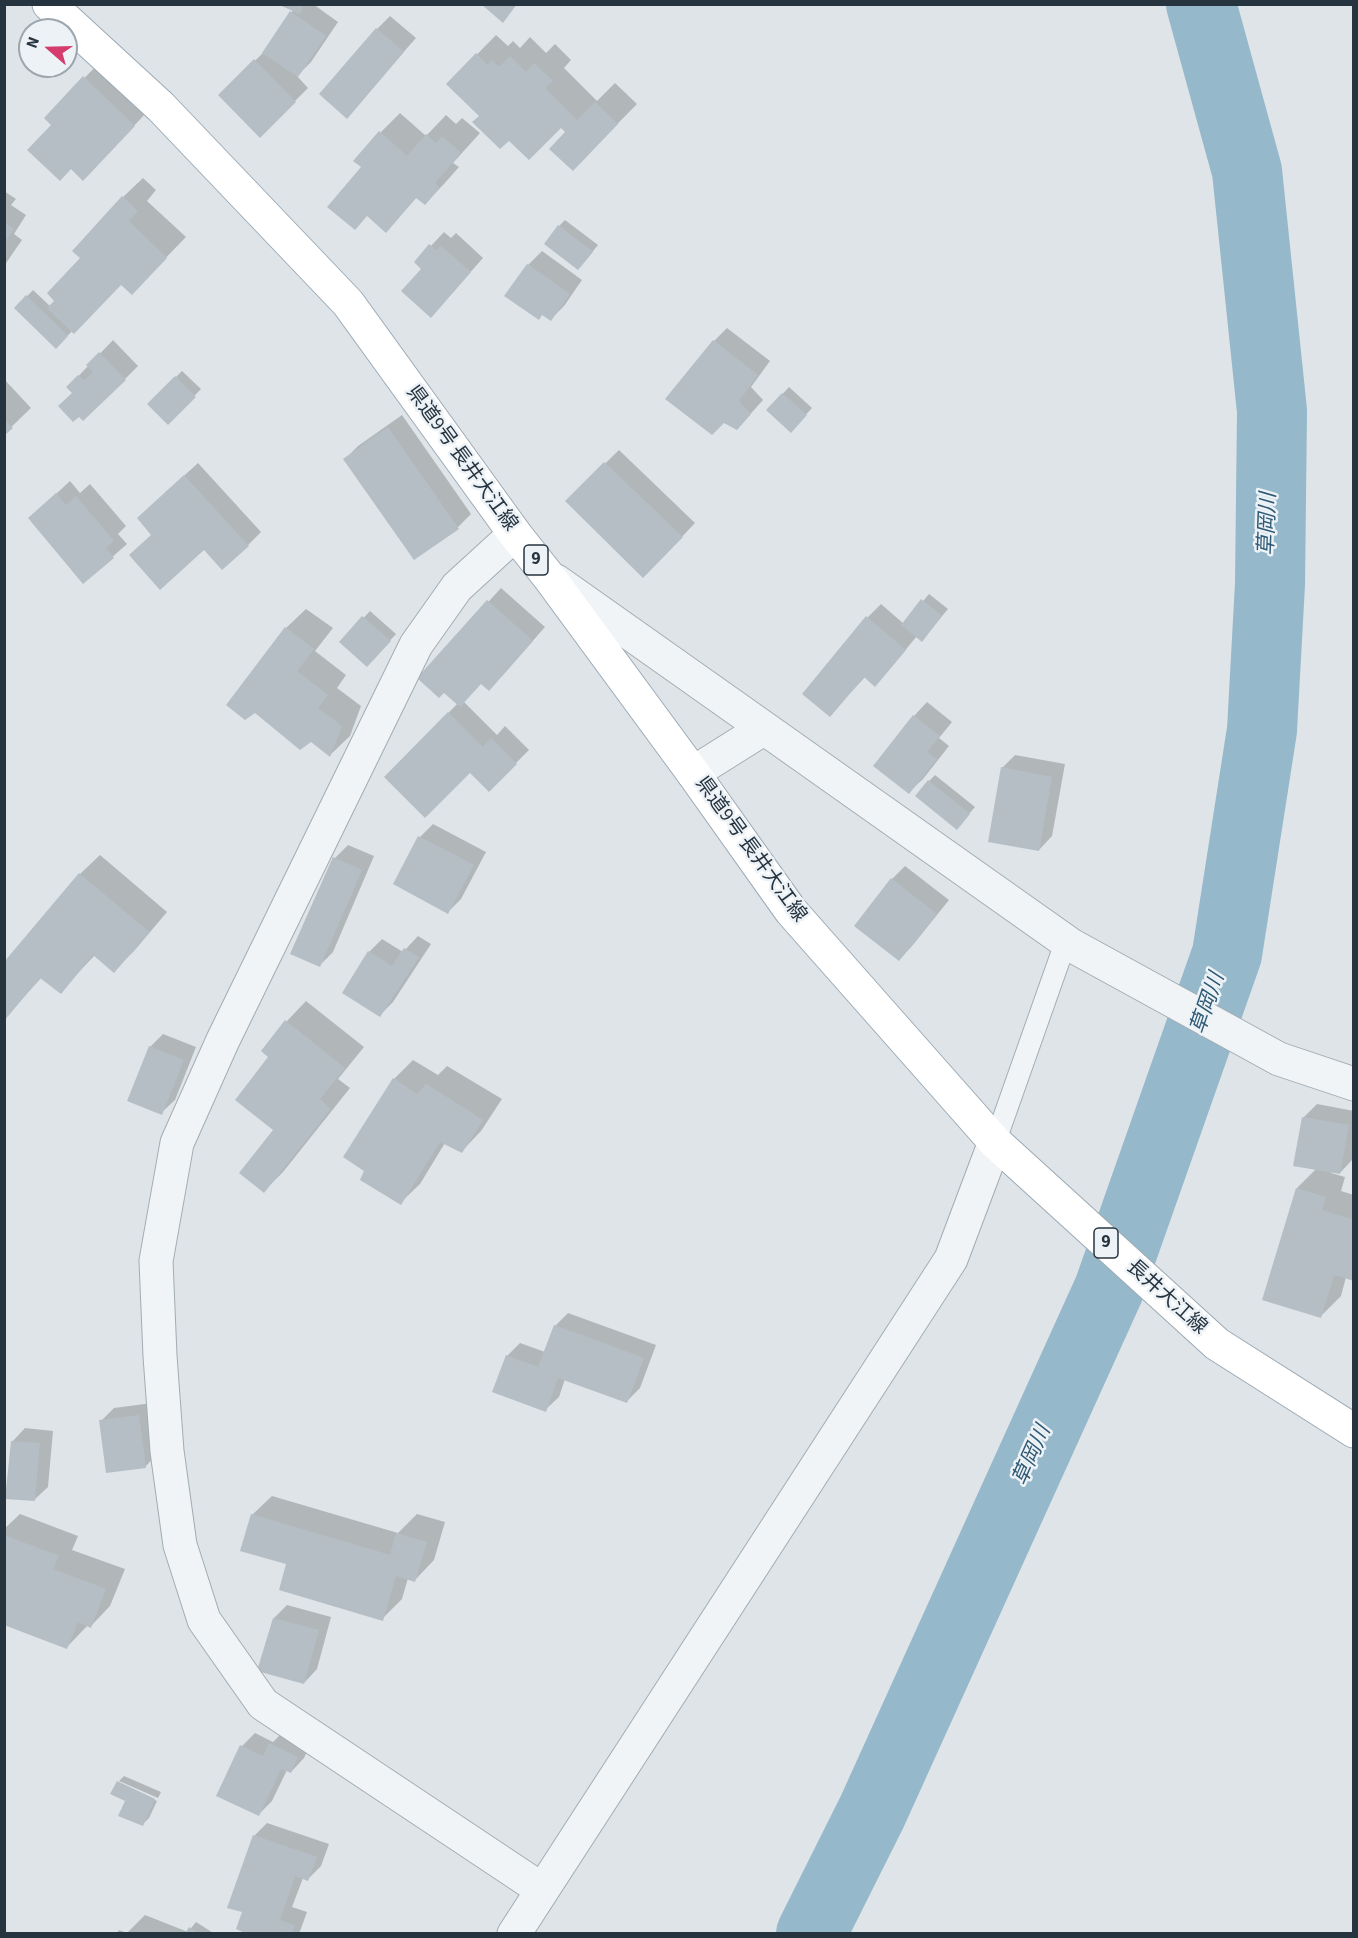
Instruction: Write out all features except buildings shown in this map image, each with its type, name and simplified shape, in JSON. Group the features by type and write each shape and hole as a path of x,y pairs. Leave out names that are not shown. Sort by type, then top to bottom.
{"main road":[{"name":"県道9号 長井大江線","path":"49,4 161,107 348,303 515,534 693,773 791,911 996,1142"},
{"name":"長井大江線","path":"996,1142 1217,1344 1353,1431"}],"street":[{"path":"515,534 457,586 416,645 223,1040 177,1143 156,1261 167,1450 180,1545 204,1620 263,1704 542,1889"},
{"path":"549,577 1068,943 1279,1059 1353,1084"},
{"path":"693,773 764,729"},
{"path":"514,1934 951,1258 996,1142"}],"lane":[{"path":"996,1142 1068,943"}],"waterway":[{"name":"草岡川","path":"811,1934 872,1812 1109,1289 1227,954 1262,730 1270,584 1272,411 1247,171 1201,4"}]}
